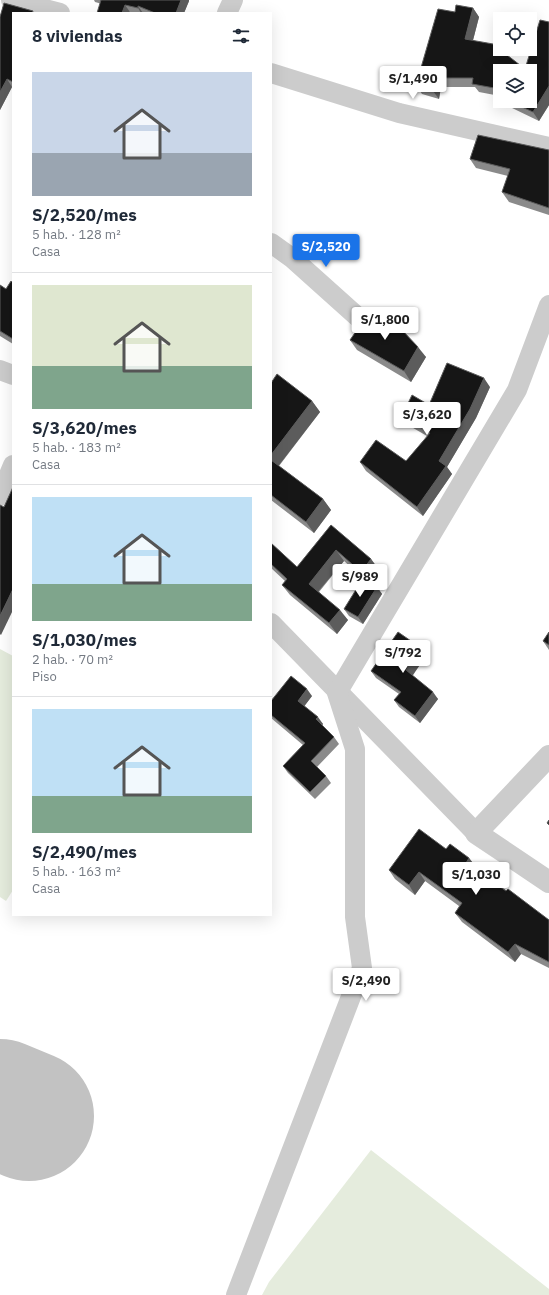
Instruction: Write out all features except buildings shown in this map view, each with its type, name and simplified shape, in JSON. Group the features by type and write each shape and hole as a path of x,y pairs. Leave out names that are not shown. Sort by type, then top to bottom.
{"street":[{"path":"11,0 56,12"},
{"path":"228,12 234,0"},
{"path":"272,73 399,113 549,147"},
{"path":"272,244 292,258 360,319"},
{"path":"236,1295 362,968 355,917 354,748 337,692 518,390 549,305"},
{"path":"0,370 12,375"},
{"path":"0,496 12,467"},
{"path":"272,624 476,833 549,882"},
{"path":"476,833 549,756"}],"green space":[{"path":"0,649 12,655 12,892 6,901 0,897"},
{"path":"371,1150 549,1289 549,1295 262,1295 269,1282"}],"runway":[{"path":"0,1104 29,1116"}]}
